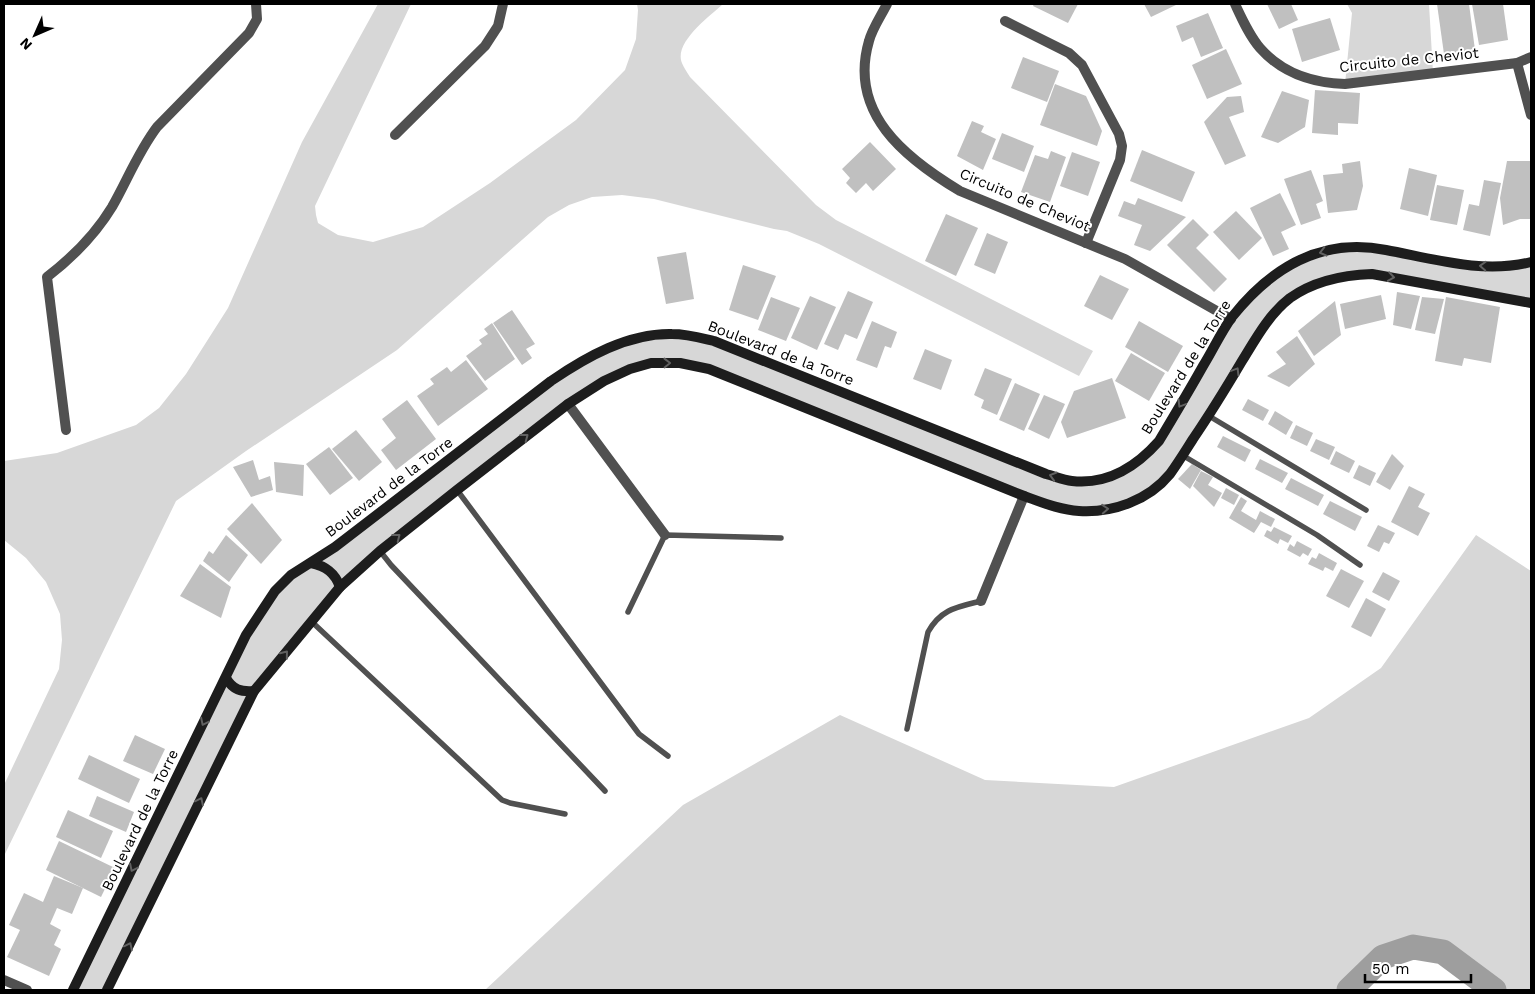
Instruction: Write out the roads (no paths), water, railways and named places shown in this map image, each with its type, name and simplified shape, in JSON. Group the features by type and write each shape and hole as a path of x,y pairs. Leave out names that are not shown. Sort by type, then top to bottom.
{"street":[{"path":"66,430 47,277 69,260 99,226 115,201 143,145 156,127 249,33 257,19 256,4"},
{"path":"395,135 485,46 498,26 503,4"},
{"name":"Circuito de Cheviot","path":"887,4 869,40 864,73 868,100 882,127 896,143 935,176 960,191 1140,266 1231,319"},
{"name":"Circuito de Cheviot","path":"1235,4 1247,29 1261,49 1278,63 1300,76 1323,83 1345,84 1517,63 1531,57"},
{"path":"1005,21 1070,52 1082,65 1119,134 1122,146 1120,160 1086,243"},
{"path":"1517,63 1531,115"},
{"name":"Boulevard de la Torre","path":"73,990 246,635 275,591 291,575 335,547 551,381 576,364 622,343 650,336 672,334 714,341 1046,474 1071,481 1097,481 1118,474 1144,457 1159,441 1231,319 1252,294 1273,275 1297,260 1320,252 1347,247 1377,248 1479,266 1500,267 1531,262"},
{"path":"107,990 254,691 340,587 380,550 568,404 604,381 630,369 651,363 680,363 708,368 1054,507 1078,511 1117,508 1138,499 1156,487 1169,475 1209,416 1253,342 1269,320 1289,299 1309,287 1352,275 1372,274 1531,303"},
{"path":"568,404 665,535"},
{"path":"981,601 1024,496"},
{"path":"311,563 321,565 329,570 337,578 340,587"},
{"path":"226,678 230,685 242,692 254,691"},
{"path":"4,980 27,990"}],"lane":[{"path":"1209,416 1366,510"},
{"path":"1182,455 1317,535 1360,565"},
{"path":"457,490 639,734 668,756"},
{"path":"628,612 665,535 781,538"},
{"path":"380,550 391,565 605,792"},
{"path":"907,729 928,632 942,613 981,601"},
{"path":"312,622 502,800 565,814"}],"waterway":[{"path":"1349,990 1383,957 1413,947 1443,952 1494,990"}]}
